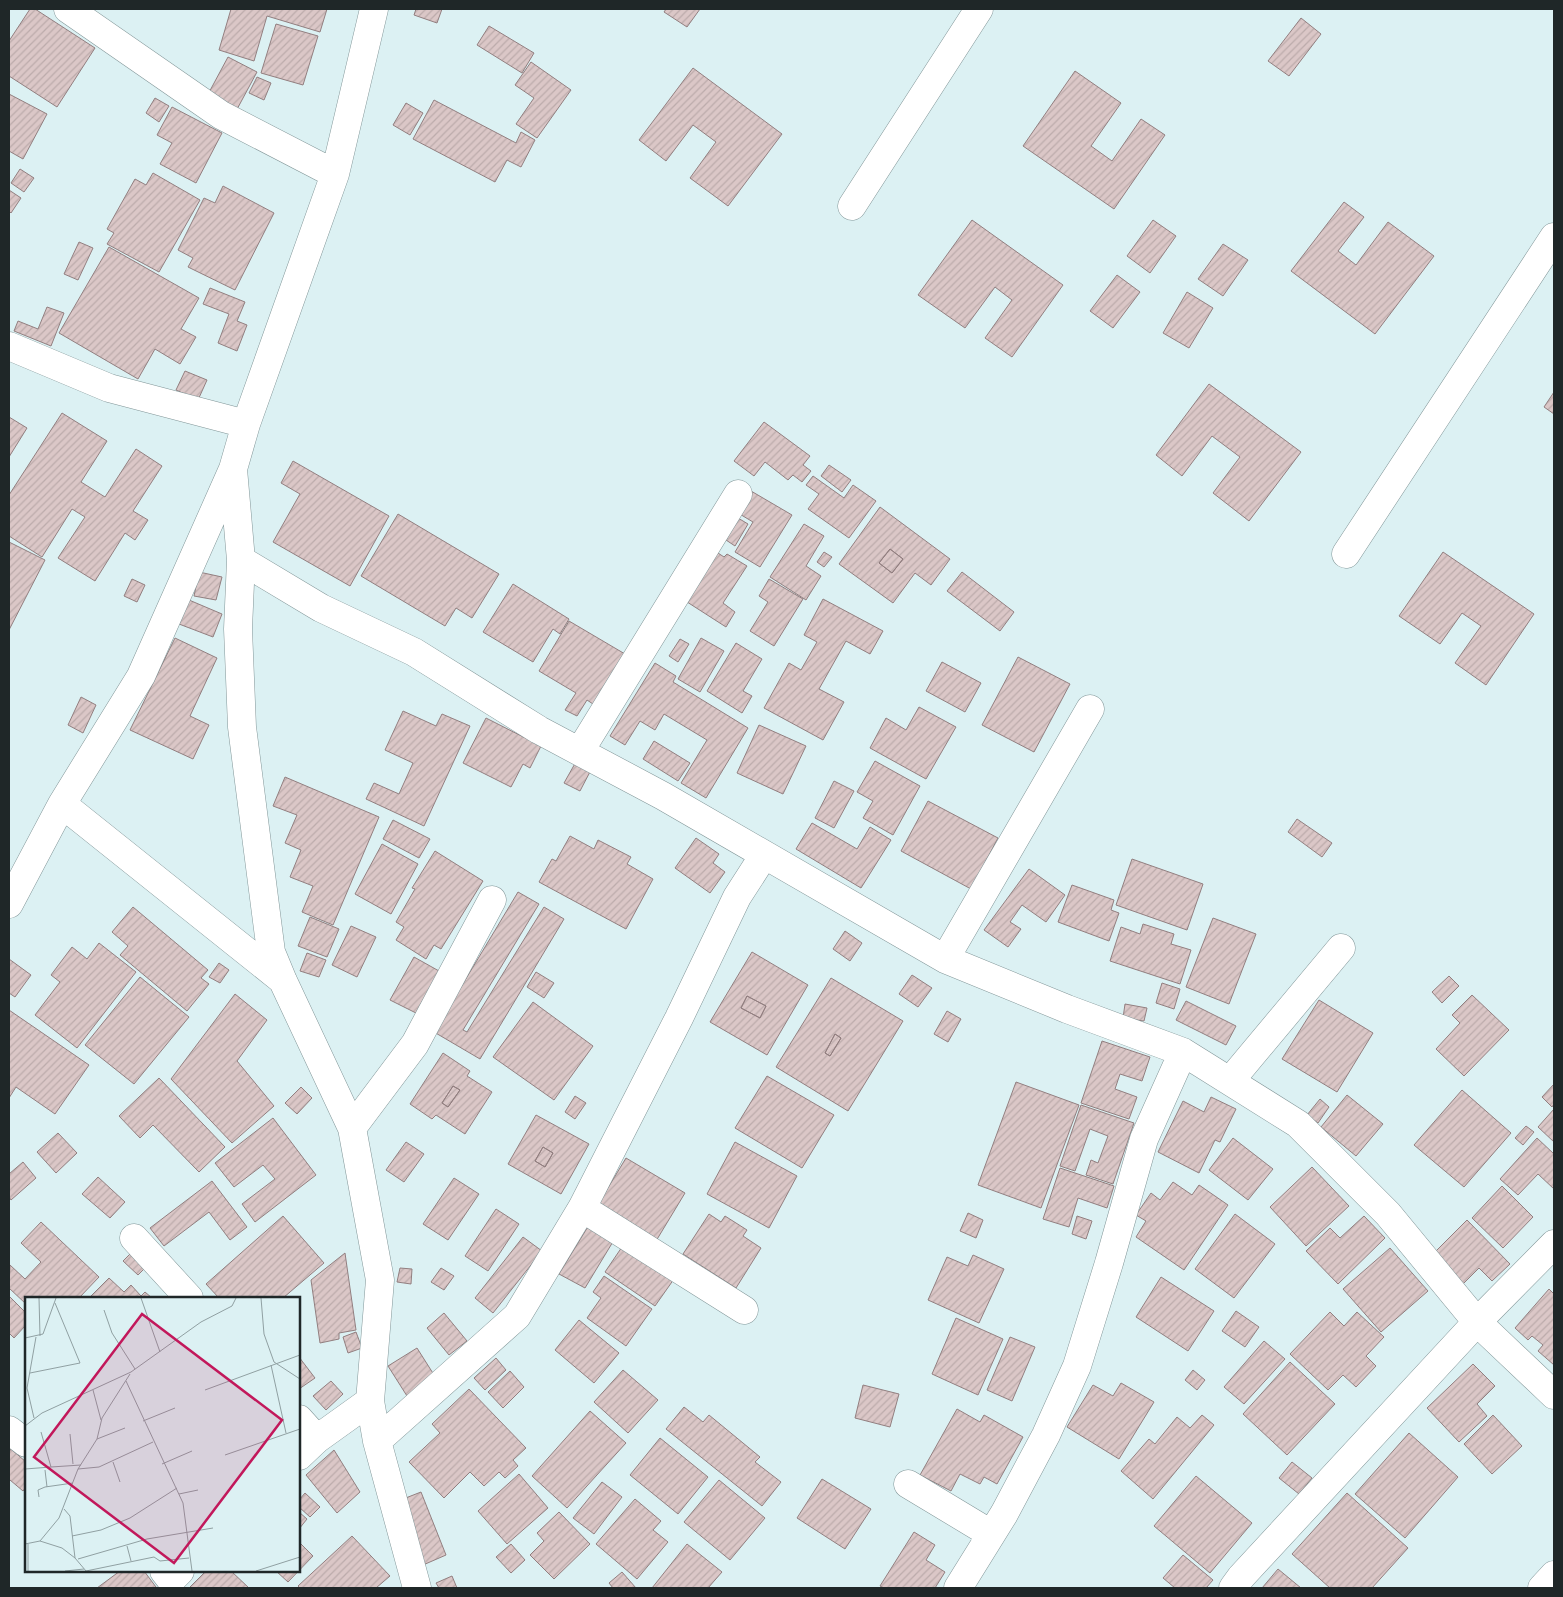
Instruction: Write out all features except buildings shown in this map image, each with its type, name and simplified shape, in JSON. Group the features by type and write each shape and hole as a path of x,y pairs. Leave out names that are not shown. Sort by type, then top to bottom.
{"street":[{"path":"68,9 221,115 335,174"},
{"path":"9,904 62,804 141,676 233,469 246,424 335,174 374,9"},
{"path":"852,206 979,9"},
{"path":"1346,554 1554,237"},
{"path":"9,346 109,388 246,424"},
{"path":"233,469 241,560 238,629 242,727 271,952 352,1128 380,1280 370,1401 408,1583"},
{"path":"580,751 738,494"},
{"path":"241,560 321,608 414,652 539,730 663,796 945,959 1066,1009 1183,1052 1298,1124 1388,1214 1477,1322 1554,1395"},
{"path":"945,959 1090,708"},
{"path":"62,804 283,981"},
{"path":"377,1441 517,1316 582,1208 679,1018 737,897 764,855"},
{"path":"352,1128 415,1044 492,900"},
{"path":"1230,1081 1341,948"},
{"path":"958,1588 991,1534 1046,1434 1077,1366 1144,1139 1183,1052"},
{"path":"582,1208 744,1310"},
{"path":"134,1238 188,1297"},
{"path":"1233,1588 1241,1577 1477,1322 1554,1244"},
{"path":"300,1422 308,1447 370,1401"},
{"path":"9,1430 25,1442"},
{"path":"908,1484 991,1534"},
{"path":"1542,1588 1554,1575"}]}
